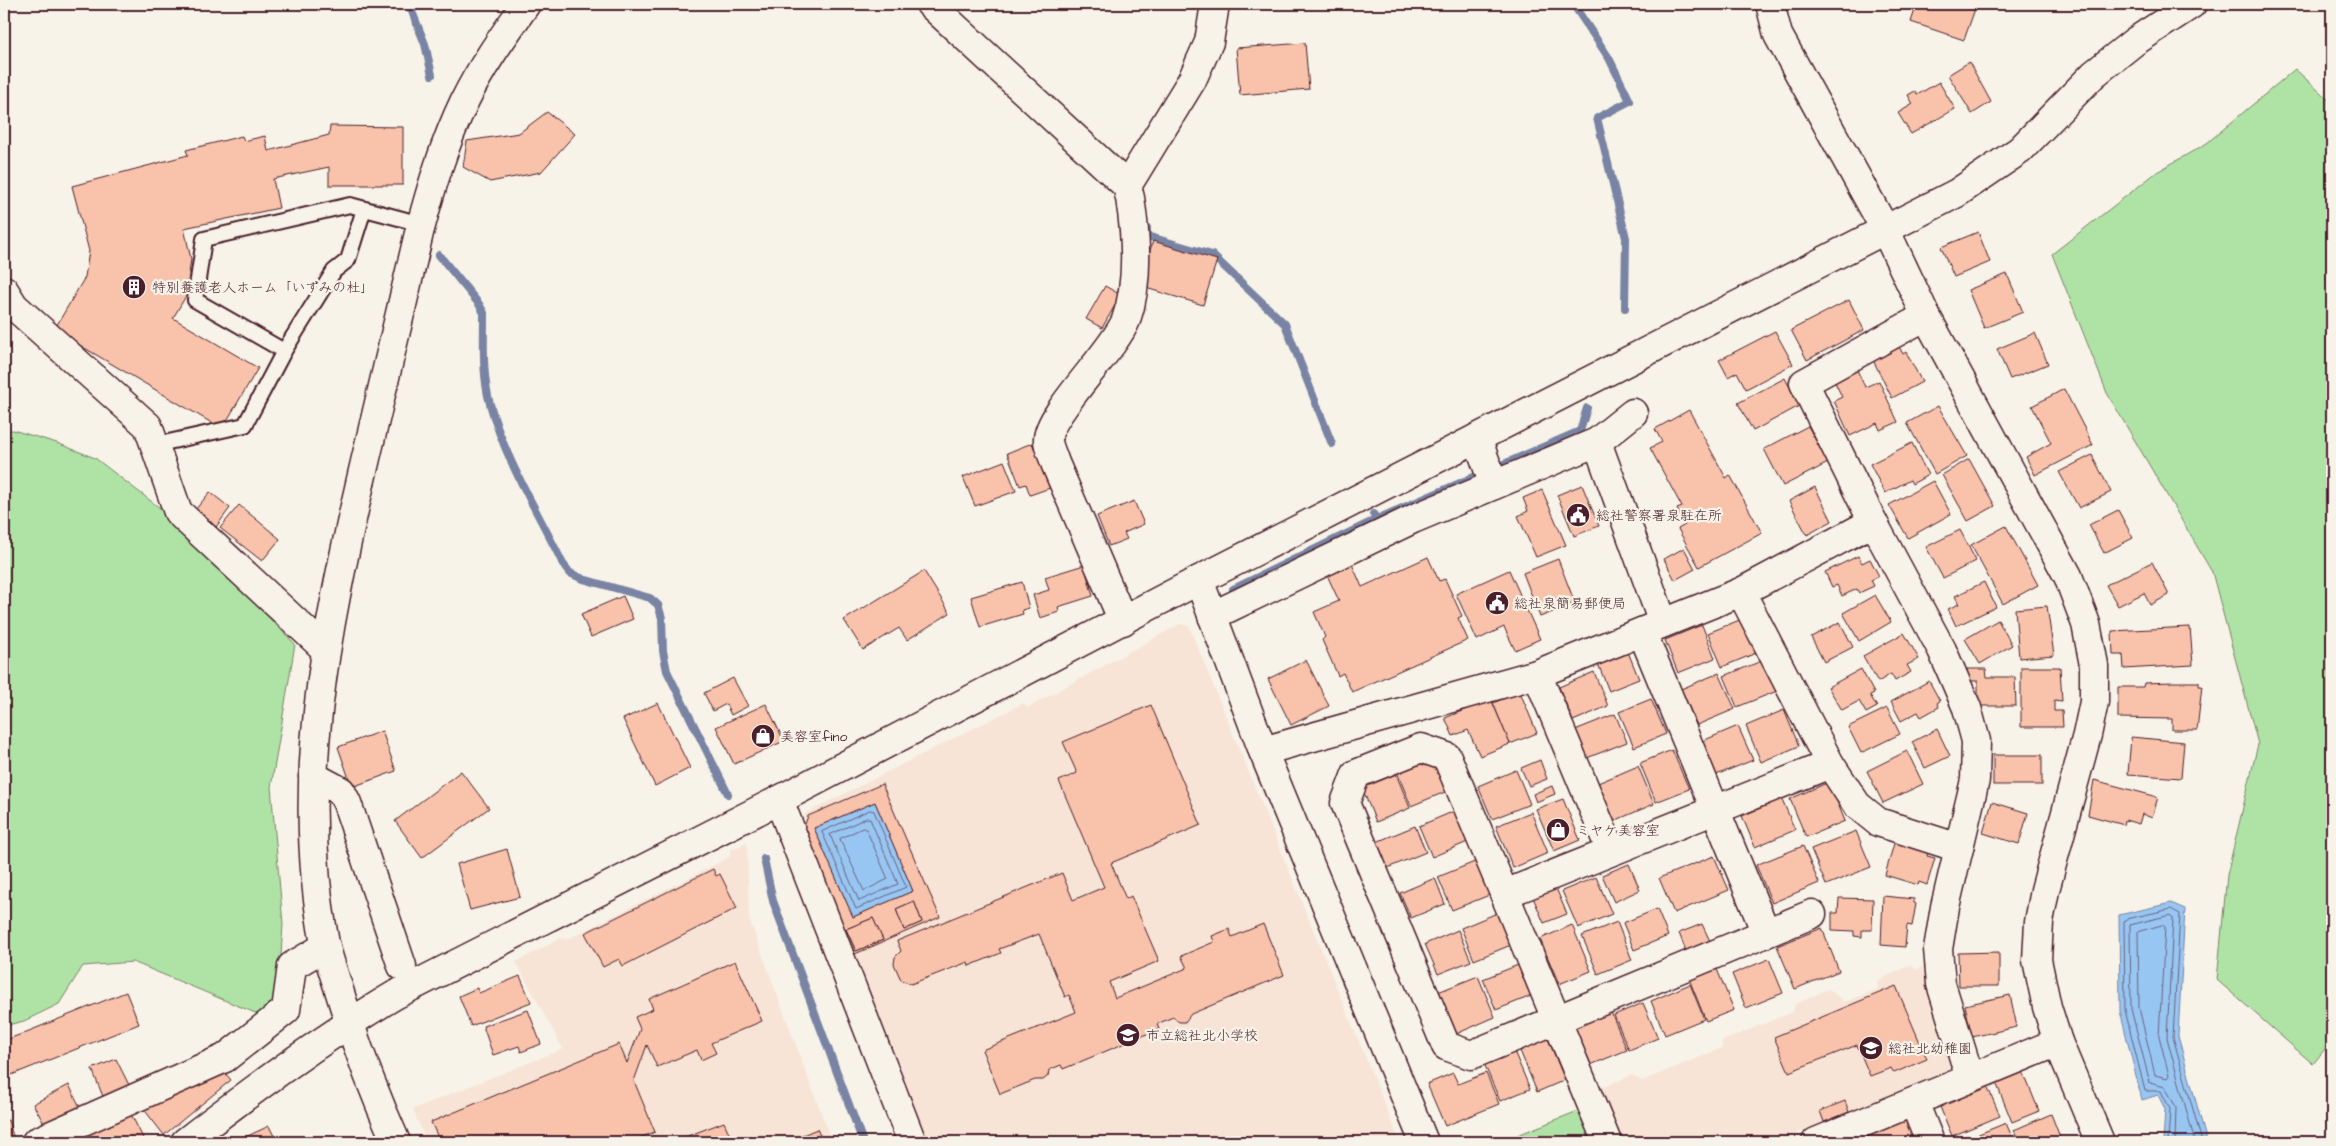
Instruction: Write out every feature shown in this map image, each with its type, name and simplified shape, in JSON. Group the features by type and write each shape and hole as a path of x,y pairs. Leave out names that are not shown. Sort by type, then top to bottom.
{"street":[{"path":"396,1142 367,1076 349,1022 326,946 315,880 312,834 313,776 324,649 341,566 422,224 448,140 465,101 500,40 526,4"},
{"path":"930,4 1127,186 1133,215 1133,271 1132,292 1126,320 1114,343 1062,409 1050,429 1048,441 1055,463 1123,621"},
{"path":"1127,186 1192,80 1209,42 1215,4"},
{"path":"1770,4 1778,34 1885,230 1926,316 2068,576 2086,624 2094,665 2094,702 2087,735 2056,847 2039,922 2037,960 2047,1007 2058,1042 2100,1142"},
{"path":"1212,616 1413,519 1486,466 1885,230 1957,192 2020,150 2094,74 2134,42 2192,4"},
{"path":"4,290 14,306 148,426 178,512 324,649"},
{"path":"1926,316 1804,383 1873,522 1942,650 1969,716 1976,741 1975,780 1945,907 1938,949 1941,984 1947,1010 1970,1078"},
{"path":"185,1142 286,1065 349,1022 395,995 780,800 1199,580 1486,466 1597,442 1633,413"},
{"path":"1597,442 1652,628 1716,810 1766,932"},
{"path":"1263,751 1537,674 1741,592 1873,522"},
{"path":"1199,580 1263,751 1424,1142"},
{"path":"1741,592 1830,764 1857,804 1878,822 1959,848"},
{"path":"1537,674 1611,851"},
{"path":"1607,1142 1556,1018 1505,894 1447,757 1421,748 1356,774 1345,803 1446,1046 1471,1055 1556,1018 1812,914"},
{"path":"1505,894 1830,764"},
{"path":"313,776 341,791 402,966"},
{"path":"780,800 912,1142"},
{"path":"36,1142 225,1058 286,1010 292,966 326,946"},
{"path":"1816,1142 2058,1042"},
{"path":"1914,1102 1930,1142"}],"lane":[{"path":"284,352 195,300 204,239 350,205 422,224"},
{"path":"154,445 245,425 284,352 334,270 348,260 364,209"}],"shaded area":[{"path":"1180,624 1189,626 1400,1142 922,1142 799,831 806,813 1024,703 1027,708"},
{"path":"747,843 749,919 832,1142 426,1142 413,1109 563,1049 516,962 562,938 568,939 730,857 730,850"},
{"path":"1929,964 1940,1029 1952,1060 1947,1073 1777,1142 1621,1142 1599,1089 1632,1075 1642,1081 1722,1048 1722,1041 1793,1012 1795,1004 1829,989 1844,1002 1878,989 1877,981 1911,965 1916,970"}],"green space":[{"path":"2295,69 2332,103 2332,1040 2313,1064 2217,980 2227,875 2258,744 2212,572 2107,393 2052,254 2157,172 2207,143"},
{"path":"13,430 57,443 95,458 169,515 295,644 271,787 283,924 278,1001 260,1015 133,962 83,966 59,1004 24,1021 4,1026 4,431"},
{"path":"1583,1109 1596,1142 1500,1142"}],"water":[{"path":"875,802 913,891 853,917 814,828"},
{"path":"2171,903 2185,909 2178,1036 2207,1142 2163,1142 2165,1109 2158,1095 2142,1100 2120,1011 2119,915"}],"building":[{"path":"1917,4 1969,4 1976,6 1964,40 1911,22"},
{"path":"1305,43 1309,89 1240,95 1236,48"},
{"path":"1969,62 1991,102 1972,114 1948,75"},
{"path":"1939,82 1955,109 1911,134 1898,113 1913,104 1908,95 1915,91 1917,95"},
{"path":"547,112 575,134 541,172 490,182 463,167 467,141 519,133"},
{"name":"特別養護老人ホーム「いずみの杜」","path":"330,126 403,127 403,185 329,185 329,167 273,179 279,208 184,228 191,259 186,296 173,318 258,368 222,429 54,330 85,277 89,251 72,186 188,155 186,150 242,136 244,141 265,136 268,151 329,135"},
{"path":"1978,232 1990,262 1954,277 1941,247"},
{"path":"1153,241 1217,260 1203,305 1139,286"},
{"path":"2007,274 2023,312 1984,328 1968,290"},
{"path":"1105,286 1121,295 1102,328 1086,319"},
{"path":"1849,300 1864,330 1807,360 1791,330"},
{"path":"1775,331 1793,364 1746,389 1737,372 1728,377 1719,360"},
{"path":"2035,333 2048,364 2010,379 1997,349"},
{"path":"1898,345 1903,354 1906,352 1922,382 1892,398 1872,358"},
{"path":"1856,368 1865,387 1879,381 1898,422 1880,430 1877,423 1850,436 1834,401 1842,397 1833,378"},
{"path":"1785,378 1799,406 1753,431 1738,403"},
{"path":"2064,389 2093,445 2035,475 2026,457 2051,443 2032,406"},
{"path":"1938,406 1967,456 1935,474 1907,423"},
{"path":"1689,410 1726,478 1730,475 1762,533 1699,567 1678,529 1685,525 1677,509 1682,507 1650,448 1662,442 1655,429"},
{"path":"1808,426 1828,463 1783,486 1764,449"},
{"path":"1032,443 1050,488 1030,495 1026,484 1020,486 1007,453"},
{"path":"1912,443 1928,475 1912,484 1910,480 1885,493 1870,464"},
{"path":"2092,455 2111,492 2079,508 2059,472"},
{"path":"1969,459 1995,506 1968,521 1942,475"},
{"path":"1004,461 1016,491 975,506 963,477"},
{"path":"1933,481 1951,514 1908,538 1889,505"},
{"path":"1582,485 1599,526 1574,536 1557,495"},
{"path":"1815,487 1832,521 1807,535 1789,501"},
{"path":"1542,490 1566,545 1536,557 1518,516 1528,511 1523,498"},
{"path":"210,492 230,508 216,527 195,510"},
{"path":"1134,501 1144,524 1124,533 1127,539 1109,546 1097,516"},
{"path":"239,505 280,539 262,561 220,528"},
{"path":"2118,510 2133,538 2104,553 2089,525"},
{"path":"2006,526 2038,585 2003,604 1971,545"},
{"path":"1960,530 1976,561 1943,578 1926,547"},
{"path":"1684,548 1695,569 1675,580 1664,559"},
{"path":"1858,556 1862,563 1870,559 1879,576 1871,580 1874,586 1859,593 1857,589 1842,596 1837,585 1832,587 1825,572"},
{"path":"1428,557 1439,581 1445,579 1462,616 1458,618 1468,640 1352,692 1343,673 1338,676 1322,640 1325,637 1314,612 1339,601 1327,575 1352,564 1362,587"},
{"path":"1558,559 1575,603 1540,617 1523,573"},
{"path":"2152,562 2169,595 2150,605 2144,593 2118,606 2106,585"},
{"path":"1084,565 1093,596 1058,607 1059,612 1040,618 1033,595 1049,590 1045,577"},
{"path":"1509,570 1540,639 1515,650 1504,627 1477,640 1456,594"},
{"path":"924,571 950,613 907,640 899,628 863,650 844,620"},
{"path":"1022,582 1029,608 1022,610 1023,614 980,627 971,597"},
{"path":"1984,582 1996,607 1956,626 1948,609 1959,604 1955,596"},
{"path":"1875,595 1891,622 1859,641 1843,613"},
{"path":"623,596 633,619 591,637 581,614"},
{"path":"2047,606 2054,655 2019,658 2015,609"},
{"path":"1742,619 1756,653 1722,667 1708,633"},
{"path":"1998,620 2012,645 1980,664 1965,639"},
{"path":"1840,622 1853,647 1824,662 1811,637"},
{"path":"1702,625 1715,658 1678,673 1665,640"},
{"path":"2190,627 2193,665 2124,669 2123,655 2113,655 2112,631"},
{"path":"1904,633 1919,659 1907,665 1911,672 1895,681 1891,674 1878,682 1863,656"},
{"path":"1626,647 1639,679 1609,691 1596,659"},
{"path":"1306,660 1329,706 1291,725 1268,679"},
{"path":"1764,660 1777,691 1737,707 1724,676"},
{"path":"2021,667 2060,667 2062,701 2054,700 2054,711 2062,711 2063,727 2021,727"},
{"path":"1861,669 1874,693 1870,695 1877,707 1866,713 1859,701 1842,710 1828,687"},
{"path":"1967,669 1986,669 1987,677 2015,677 2016,706 1978,706 1978,681 1968,681"},
{"path":"1594,672 1608,706 1573,721 1559,687"},
{"path":"1719,673 1735,709 1697,725 1681,689"},
{"path":"733,678 748,706 731,715 726,704 713,711 704,693"},
{"path":"1929,681 1940,701 1937,703 1939,707 1921,717 1918,712 1901,721 1891,702"},
{"path":"2199,682 2199,686 2202,686 2197,730 2172,730 2172,719 2118,718 2118,687 2143,687 2144,683"},
{"path":"1520,692 1537,733 1510,744 1493,703"},
{"path":"1491,699 1510,744 1480,756 1468,730 1453,736 1445,718"},
{"path":"1651,699 1666,734 1634,747 1619,712"},
{"path":"658,703 690,768 655,786 623,719"},
{"path":"766,704 784,741 734,764 716,727"},
{"path":"1151,705 1201,825 1111,863 1126,899 1131,896 1159,961 1109,982 1115,998 1187,968 1181,956 1214,942 1212,936 1229,929 1232,937 1263,924 1284,975 1191,1014 1185,1022 1179,1022 1173,1017 1157,1024 1159,1029 1063,1069 1061,1065 1049,1070 1048,1076 1043,1080 1035,1080 1000,1094 982,1050 1076,1012 1069,995 1065,997 1039,934 999,949 1001,953 969,966 968,962 911,984 901,980 894,964 895,957 901,951 897,941 1062,873 1073,900 1104,887 1059,781 1077,773 1063,742"},
{"path":"1887,708 1900,734 1861,753 1848,727"},
{"path":"1784,710 1799,746 1761,762 1746,726"},
{"path":"1615,714 1627,742 1587,758 1575,730"},
{"path":"1738,726 1753,760 1714,776 1700,742"},
{"path":"1937,729 1950,756 1925,768 1912,742"},
{"path":"382,731 396,771 352,787 338,747"},
{"path":"2131,737 2184,742 2181,778 2128,774"},
{"path":"1672,750 1689,789 1656,802 1640,763"},
{"path":"1907,751 1923,784 1883,803 1867,771"},
{"path":"1993,755 2042,755 2042,785 1993,785"},
{"path":"1436,756 1450,790 1411,806 1397,772"},
{"path":"1540,760 1547,779 1529,786 1521,768"},
{"path":"1638,766 1654,804 1614,821 1598,783"},
{"path":"1516,770 1530,804 1492,819 1478,786"},
{"path":"461,771 489,808 422,858 395,821"},
{"path":"1396,774 1410,808 1376,822 1362,788"},
{"path":"2094,780 2158,797 2152,818 2142,814 2139,824 2125,820 2124,825 2088,815"},
{"path":"1829,782 1845,821 1806,837 1790,799"},
{"path":"882,784 940,917 855,954 802,832 808,816","holes":["875,802 913,891 853,917 814,828","914,901 922,922 904,930 896,909","873,918 883,940 856,951 846,929"]},
{"path":"1552,786 1555,794 1536,802 1533,794"},
{"path":"1563,799 1580,840 1554,851 1536,809"},
{"path":"1782,799 1795,830 1755,847 1742,816"},
{"path":"1992,802 2028,813 2019,844 1983,833"},
{"path":"1457,810 1470,841 1432,857 1419,826"},
{"path":"1531,812 1548,853 1513,868 1496,826"},
{"path":"1415,826 1426,852 1385,869 1374,843"},
{"path":"1856,831 1871,867 1826,885 1811,849"},
{"path":"1895,840 1929,850 1927,856 1935,858 1927,885 1919,882 1918,885 1885,875"},
{"path":"1803,846 1819,883 1772,903 1756,865"},
{"path":"507,849 520,897 470,910 457,864"},
{"path":"1714,856 1729,890 1674,913 1659,878"},
{"path":"1477,861 1492,894 1452,910 1438,877"},
{"path":"1629,864 1640,890 1614,902 1602,875"},
{"path":"713,869 716,876 720,874 737,908 623,966 619,959 603,967 585,933"},
{"path":"1596,877 1612,914 1578,928 1562,891"},
{"path":"1435,878 1445,904 1411,918 1400,893"},
{"path":"1555,886 1567,914 1544,923 1532,895"},
{"path":"1883,896 1914,899 1916,904 1912,926 1907,925 1905,947 1881,945"},
{"path":"1839,898 1873,899 1872,930 1862,930 1862,937 1854,936 1854,931 1832,930 1832,913 1838,913"},
{"path":"914,901 922,922 904,930 896,909"},
{"path":"1657,909 1668,936 1634,950 1623,923"},
{"path":"1502,911 1516,943 1474,960 1461,928"},
{"path":"873,918 883,940 856,951 846,929"},
{"path":"1617,922 1632,960 1598,974 1582,936"},
{"path":"1702,924 1710,941 1686,951 1679,933"},
{"path":"1572,925 1591,971 1559,984 1540,939"},
{"path":"1822,928 1839,971 1795,989 1777,946"},
{"path":"1458,930 1471,961 1438,974 1425,944"},
{"path":"1999,952 1999,986 1959,986 1958,953"},
{"path":"1769,959 1783,993 1746,1008 1732,974"},
{"path":"735,961 762,1021 711,1043 716,1053 701,1060 697,1050 657,1067 647,1045 634,1081 655,1132 634,1140 634,1142 440,1142 431,1122 619,1044 627,1063 640,1029 635,1017 653,1009 649,999"},
{"path":"1518,965 1531,996 1496,1010 1483,979"},
{"path":"1716,967 1734,1010 1706,1021 1689,979"},
{"path":"520,976 531,1002 471,1026 459,996 477,988 479,993"},
{"path":"1478,976 1495,1017 1456,1034 1438,992"},
{"path":"1690,984 1704,1019 1665,1035 1651,1001"},
{"path":"1896,986 1927,1059 1894,1073 1891,1068 1870,1076 1857,1045 1789,1072 1774,1037"},
{"path":"126,992 139,1024 9,1076 4,1063 4,1041"},
{"path":"2010,995 2017,1027 1972,1037 1965,1005"},
{"path":"1643,1003 1658,1038 1629,1050 1614,1015"},
{"path":"528,1010 541,1044 521,1052 519,1046 493,1055 483,1026"},
{"path":"1611,1012 1627,1050 1588,1066 1573,1028"},
{"path":"1546,1034 1565,1080 1537,1092 1518,1046"},
{"path":"1513,1049 1530,1089 1500,1101 1483,1061"},
{"path":"116,1059 134,1095 106,1104 92,1069"},
{"path":"219,1066 231,1080 164,1135 143,1108"},
{"path":"2022,1069 2039,1111 2012,1122 1995,1080"},
{"path":"1453,1073 1458,1084 1486,1073 1499,1104 1445,1126 1427,1084"},
{"path":"1986,1083 2000,1116 1952,1136 1938,1102"},
{"path":"69,1085 81,1109 46,1127 33,1104"},
{"path":"1845,1101 1849,1112 1824,1122 1820,1111"},
{"path":"130,1112 145,1142 69,1142"},
{"path":"2051,1114 2062,1142 2019,1142 2014,1130"},
{"path":"8,1120 14,1139 4,1142 4,1121"},
{"path":"1906,1120 1915,1142 1863,1142 1862,1138"},
{"path":"724,1122 733,1142 672,1142"},
{"path":"2006,1123 2014,1142 1959,1142"},
{"path":"269,1126 277,1142 235,1142"},
{"path":"817,1129 823,1142 786,1142"}],"waterway":[{"path":"409,4 425,44 432,75"},
{"path":"1573,4 1609,58 1630,101 1597,118 1626,238 1625,308"},
{"path":"1147,228 1147,236 1212,255 1285,324 1332,444"},
{"path":"439,255 479,304 484,313 484,359 487,393 496,425 513,466 563,564 570,573 583,579 650,598 658,605 662,618 663,651 667,671 728,794"},
{"path":"1377,519 1580,431 1587,408"},
{"path":"1233,589 1377,519 1373,514"},
{"path":"764,859 773,901 863,1142"}],"place":[{"name":"特別養護老人ホーム「いずみの杜」","path":"134,287"},
{"name":"総社警察署泉駐在所","path":"1578,515"},
{"name":"総社泉簡易郵便局","path":"1497,603"},
{"name":"美容室fino","path":"763,736"},
{"name":"ミヤケ美容室","path":"1558,830"},
{"name":"市立総社北小学校","path":"1128,1035"},
{"name":"総社北幼稚園","path":"1871,1048"}]}
